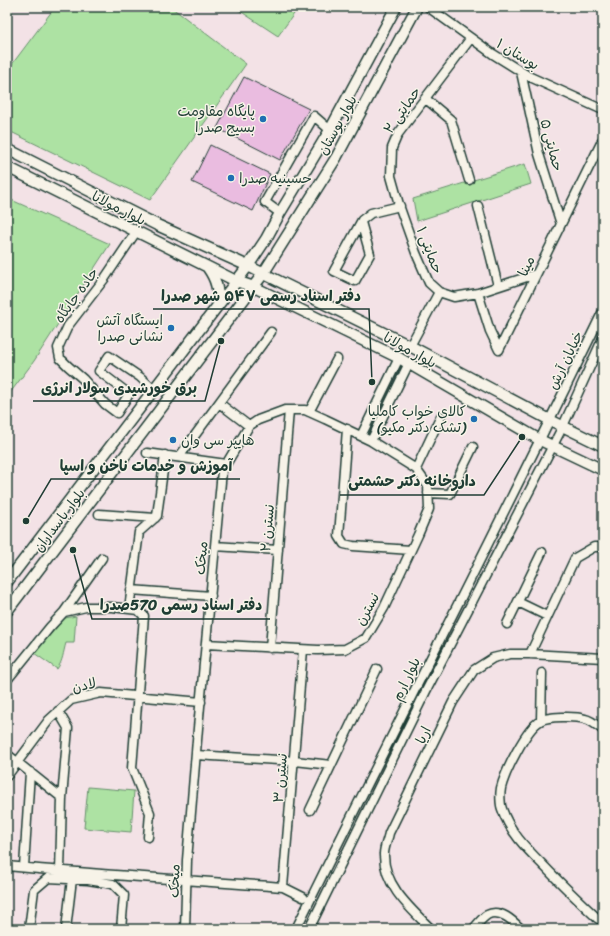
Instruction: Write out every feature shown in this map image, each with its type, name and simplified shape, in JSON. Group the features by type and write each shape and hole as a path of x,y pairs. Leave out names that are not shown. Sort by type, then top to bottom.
{"main road":[{"name":"بلوار بوستان","path":"248,266 266,239 330,130 396,7"},
{"name":"بلوار بوستان","path":"264,274 336,158 417,7"},
{"name":"بلوار مولانا","path":"7,148 157,226 248,266 410,346 550,420 603,446"},
{"name":"بلوار مولانا","path":"7,167 207,267 399,358 408,365 540,440 603,470"},
{"name":"بلوار پاسداران","path":"7,582 248,266"},
{"path":"207,267 215,278 218,305"},
{"name":"بلوار پاسداران","path":"7,612 264,274"},
{"path":"21,564 35,575"}],"street":[{"name":"بوستان ۱","path":"428,7 470,38 521,72 603,110"},
{"name":"حمایتی ۲","path":"400,207 391,176 392,148 398,134 426,99 470,38"},
{"name":"حمایتی ۵","path":"521,72 539,154 561,224"},
{"path":"426,99 451,120 469,180"},
{"path":"280,213 265,202 314,116 330,130"},
{"name":"مینا","path":"478,293 490,331 500,350 603,139"},
{"path":"478,206 498,286"},
{"path":"361,222 370,254 355,281 334,271 361,222 371,213 400,207"},
{"name":"حمایتی ۱","path":"400,207 416,253 429,283 439,292 454,297 478,293 536,274"},
{"name":"جاده جایگاه","path":"136,232 105,278 68,326 58,348 60,358 83,379 105,404 117,413 129,394 99,370 109,356 140,377 154,390"},
{"path":"410,346 439,292"},
{"name":"خیابان آرش","path":"540,440 603,311"},
{"path":"180,457 271,332"},
{"name":"خیابان آرش","path":"552,446 563,426 603,338"},
{"path":"361,436 399,358"},
{"path":"309,412 337,359"},
{"path":"371,441 408,365"},
{"path":"219,403 249,426 258,420 285,410 305,410 371,441 416,469 428,490 450,494 473,447"},
{"name":"نسترن ۲","path":"270,648 289,410"},
{"path":"416,469 440,416"},
{"name":"میخک","path":"185,929 196,755 222,471 249,426"},
{"path":"347,429 339,536 344,544 353,546 411,550"},
{"name":"بلوار ارم","path":"296,929 540,440"},
{"name":"بلوار ارم","path":"309,929 426,691 552,446"},
{"path":"147,453 226,464"},
{"path":"129,609 139,532 157,516 164,455"},
{"name":"نسترن","path":"206,644 318,650 345,648 366,638 384,608 429,509 428,490"},
{"path":"99,514 155,518"},
{"path":"215,546 278,550"},
{"path":"530,654 575,558 594,547 603,546"},
{"path":"507,624 542,552"},
{"path":"7,680 64,612 102,558"},
{"path":"131,590 210,596"},
{"path":"518,602 547,616"},
{"path":"64,612 86,607 129,609 138,610 144,616 132,768 150,813 148,837"},
{"name":"نسترن ۳","path":"284,887 303,650"},
{"name":"اریا","path":"430,929 400,897 387,873 384,854 389,833 453,702 474,670 493,658 510,654 530,654 603,658"},
{"path":"310,810 377,669"},
{"path":"541,720 542,673"},
{"name":"لادن","path":"7,776 49,720 71,700 101,694 201,702"},
{"path":"58,712 68,728 62,798 60,871"},
{"path":"603,730 585,719 562,717 541,720 533,726 526,737 505,776 500,790 501,807 507,823 521,843 565,888 603,922"},
{"path":"7,754 62,798"},
{"path":"196,755 295,761 331,765"},
{"path":"24,867 30,772"},
{"path":"7,866 24,867 72,879 114,884 124,895 121,929"},
{"path":"30,929 34,890 48,874 60,871 284,887 303,897"},
{"path":"118,889 119,875"},
{"path":"66,929 72,879"},
{"path":"473,929 487,915 496,914 506,916 521,929"}],"green space":[{"path":"55,7 171,7 246,64 150,200 7,130 7,71"},
{"path":"234,7 299,7 278,36"},
{"path":"525,164 531,184 417,221 413,199"},
{"path":"7,198 110,244 34,361 7,397"},
{"path":"76,616 74,643 66,643 62,660 57,669 34,653 65,618"},
{"path":"88,787 134,791 131,832 84,828"}],"building":[{"name":"پایگاه مقاومت بسیج صدرا","path":"244,77 309,109 280,160 217,128"},
{"name":"حسینیه صدرا","path":"210,145 270,174 253,211 192,182"}],"place":[{"name":"پایگاه مقاومت بسیج صدرا","path":"263,119"},
{"name":"حسینیه صدرا","path":"231,178"},
{"name":"ایستگاه آتش نشانی صدرا","path":"171,328"},
{"name":"برق خورشیدی سولار انرژی","path":"221,341"},
{"name":"دفتر اسناد رسمی ۵۴۷ شهر صدرا","path":"372,382"},
{"name":"کالای خواب کاملیا (تشک دکتر مکیو)","path":"474,419"},
{"name":"داروخانه دکتر حشمتی","path":"522,437"},
{"name":"هایپر سی وان","path":"173,440"},
{"name":"آموزش و خدمات ناخن و اسپا","path":"26,521"},
{"name":"دفتر اسناد رسمی 570صدرا","path":"73,550"}]}
